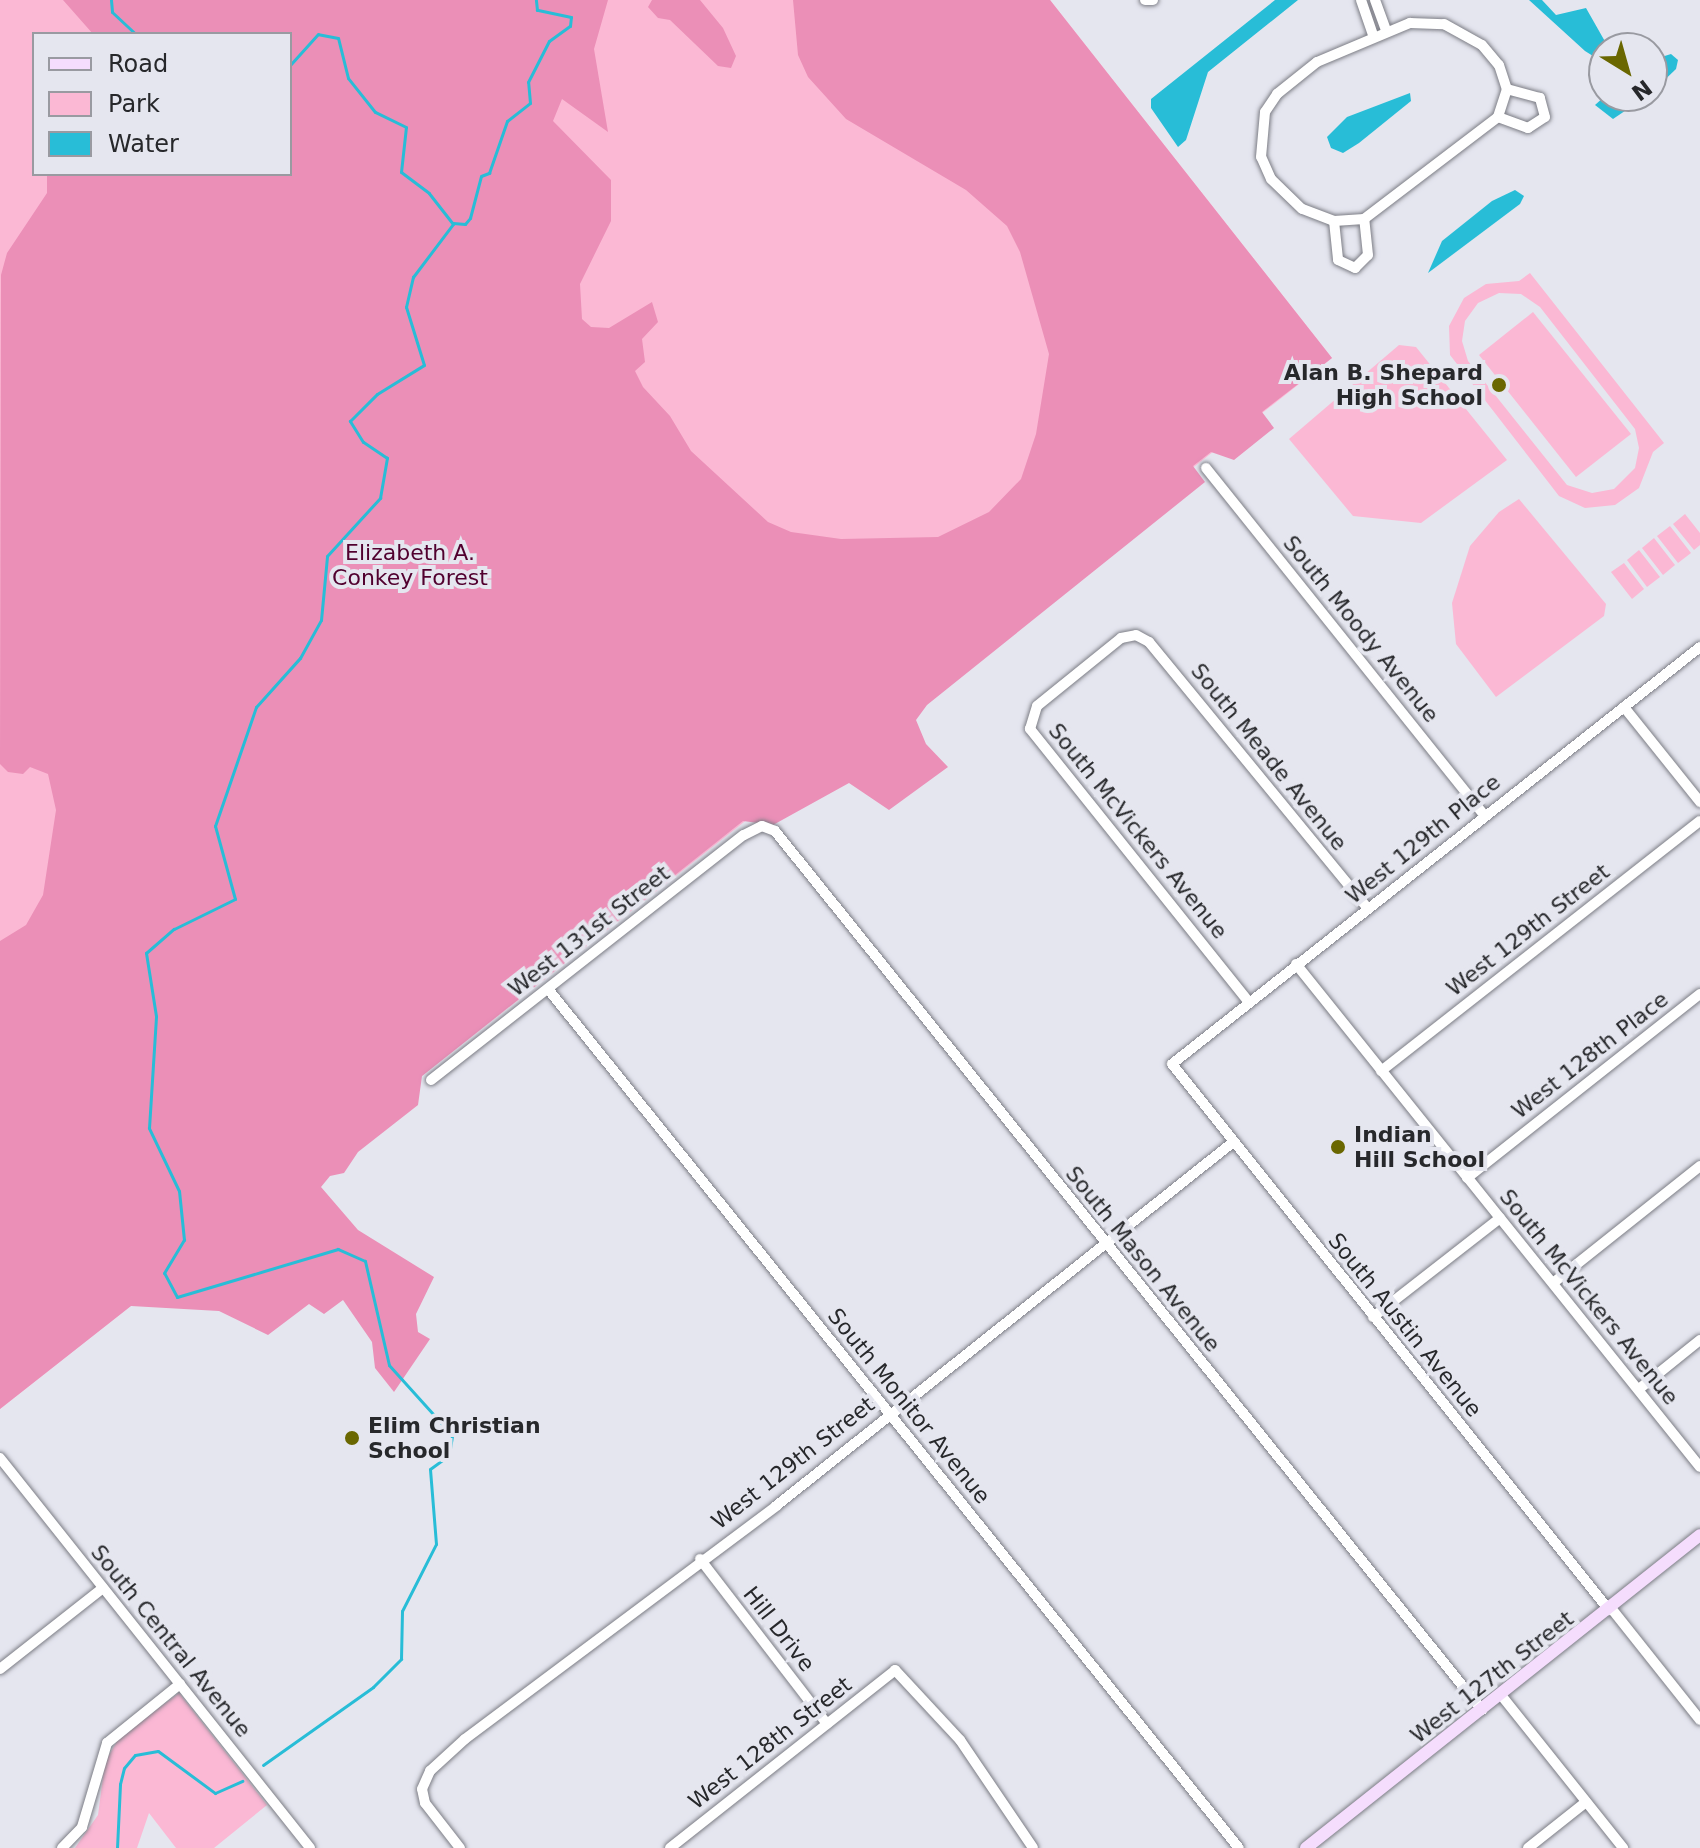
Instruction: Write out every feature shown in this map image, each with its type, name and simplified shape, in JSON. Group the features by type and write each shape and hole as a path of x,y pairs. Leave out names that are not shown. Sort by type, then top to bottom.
{"main road":[{"name":"West 127th Street","path":"1306,1848 1700,1535"}],"street":[{"path":"1145,0 1153,0"},
{"path":"1361,0 1373,34"},
{"path":"1375,0 1386,30"},
{"path":"1428,22 1463,30 1499,65 1507,89 1498,117 1364,219 1334,221 1302,209 1271,179 1261,157 1259,133 1277,94 1317,62 1386,30 1428,22"},
{"path":"1498,117 1528,128 1545,117 1540,98 1507,89"},
{"path":"1334,221 1338,260 1355,268 1368,255 1364,219"},
{"name":"South Moody Avenue","path":"1206,468 1484,815"},
{"name":"South McVickers Avenue","path":"1136,635 1121,638 1037,706 1030,722 1034,736 1248,1001"},
{"name":"South Meade Avenue","path":"1136,635 1149,642 1368,909"},
{"name":"West 129th Place","path":"1172,1064 1700,647"},
{"path":"1624,707 1700,802"},
{"name":"West 129th Street","path":"1381,1071 1700,821"},
{"name":"West 131st Street","path":"431,1080 744,835 762,826 775,831"},
{"name":"South Mason Avenue","path":"775,831 1482,1710"},
{"name":"South McVickers Avenue","path":"1296,964 1700,1467"},
{"name":"South Monitor Avenue","path":"548,989 1239,1848"},
{"name":"West 128th Place","path":"1467,1178 1700,994"},
{"name":"South Austin Avenue","path":"1172,1064 1232,1143 1700,1720"},
{"name":"West 129th Street","path":"460,1848 425,1803 422,1789 430,1771 465,1739 889,1415 1232,1143"},
{"path":"1553,1283 1700,1166"},
{"path":"1373,1317 1500,1218"},
{"path":"1639,1389 1700,1340"},
{"name":"South Central Avenue","path":"0,1458 310,1848"},
{"name":"Hill Drive","path":"700,1559 827,1724"},
{"path":"0,1669 103,1588"},
{"name":"West 128th Street","path":"670,1848 895,1670 960,1740 1033,1848"},
{"path":"62,1848 82,1827 107,1743 180,1684"},
{"path":"1501,1695 1623,1848"},
{"path":"1528,1848 1586,1802"}],"green space":[{"name":"Elizabeth A. Conkey Forest","path":"0,0 1050,0 1332,358 0,1409"},
{"name":"Elizabeth A. Conkey Forest","path":"63,0 608,0 594,49 608,132 562,99 553,121 611,180 611,221 580,284 582,319 591,327 609,328 652,302 658,322 642,339 645,362 635,371 643,387 670,416 691,451 768,522 791,532 841,539 938,537 989,512 1021,479 1036,434 1049,354 1020,252 1007,226 966,190 846,119 808,77 798,55 793,0 1050,0 1332,358 1262,412 1274,428 1234,460 1211,452 1193,466 1205,482 927,705 916,720 926,744 948,767 889,810 849,783 773,825 743,821 422,1076 418,1105 358,1152 344,1173 330,1176 321,1187 358,1230 434,1277 416,1314 418,1332 430,1339 394,1392 375,1368 372,1342 343,1300 324,1314 309,1304 268,1335 219,1311 131,1306 0,1409 0,941 26,925 43,895 56,810 48,774 30,767 23,774 8,772 0,764 1,275 7,253 47,193 47,176 292,176 292,32 91,32"},
{"path":"652,0 700,0 723,28 736,56 731,68 718,66 670,20 658,18 648,7"},
{"path":"1530,273 1664,443 1653,452 1639,488 1615,505 1585,508 1559,496 1450,355 1449,326 1464,298 1486,284 1519,281","holes":["1499,293 1521,294 1540,307 1635,429 1639,448 1635,468 1614,489 1592,493 1567,485 1468,361 1462,341 1465,321 1478,303"]},
{"path":"1533,312 1631,434 1576,477 1479,355"},
{"path":"1399,345 1416,347 1507,460 1421,523 1353,516 1289,439"},
{"path":"1519,499 1606,604 1604,616 1496,697 1456,644 1452,603 1470,546 1499,512"},
{"path":"1685,514 1700,533 1700,545 1694,550 1673,524"},
{"path":"1670,526 1691,553 1678,563 1657,536"},
{"path":"1654,538 1675,565 1663,575 1642,548"},
{"path":"1639,550 1660,577 1647,587 1627,560"},
{"path":"1624,563 1644,589 1632,599 1611,572"},
{"path":"179,1693 267,1805 214,1848 176,1848 149,1813 137,1848 75,1848 98,1815 105,1762 119,1738"}],"water":[{"path":"1275,0 1298,0 1208,72 1186,140 1178,147 1151,108 1151,99"},
{"path":"1529,0 1542,0 1556,15 1586,8 1600,32 1588,32 1588,53"},
{"path":"1668,55 1678,60 1676,69 1668,77"},
{"path":"1410,93 1411,101 1359,143 1343,153 1331,148 1327,137 1347,117"},
{"path":"1604,112 1623,112 1613,119"},
{"path":"1515,190 1524,196 1520,204 1428,273 1442,241 1492,201"}],"waterway":[{"path":"111,0 112,12 134,32"},
{"path":"453,223 465,224 470,218 481,176 489,173 507,121 530,103 528,82 549,41 570,26 571,17 537,10 536,0"},
{"path":"263,1765 373,1687 401,1659 402,1611 436,1544 430,1469 449,1455 452,1435 389,1365 365,1261 338,1249 177,1297 164,1273 184,1240 179,1191 149,1128 156,1016 146,953 174,929 235,899 215,826 256,707 300,658 321,620 327,556 380,498 387,458 363,442 350,421 377,394 424,365 406,307 413,277 453,224 429,193 401,172 406,127 375,112 348,78 338,38 318,34 292,63"},
{"path":"117,1848 120,1784 124,1768 135,1755 158,1751 215,1793 242,1781"}],"place":[{"name":"Alan B. Shepard High School","path":"1499,385"},
{"name":"Indian Hill School","path":"1338,1147"},
{"name":"Elim Christian School","path":"352,1438"}]}
